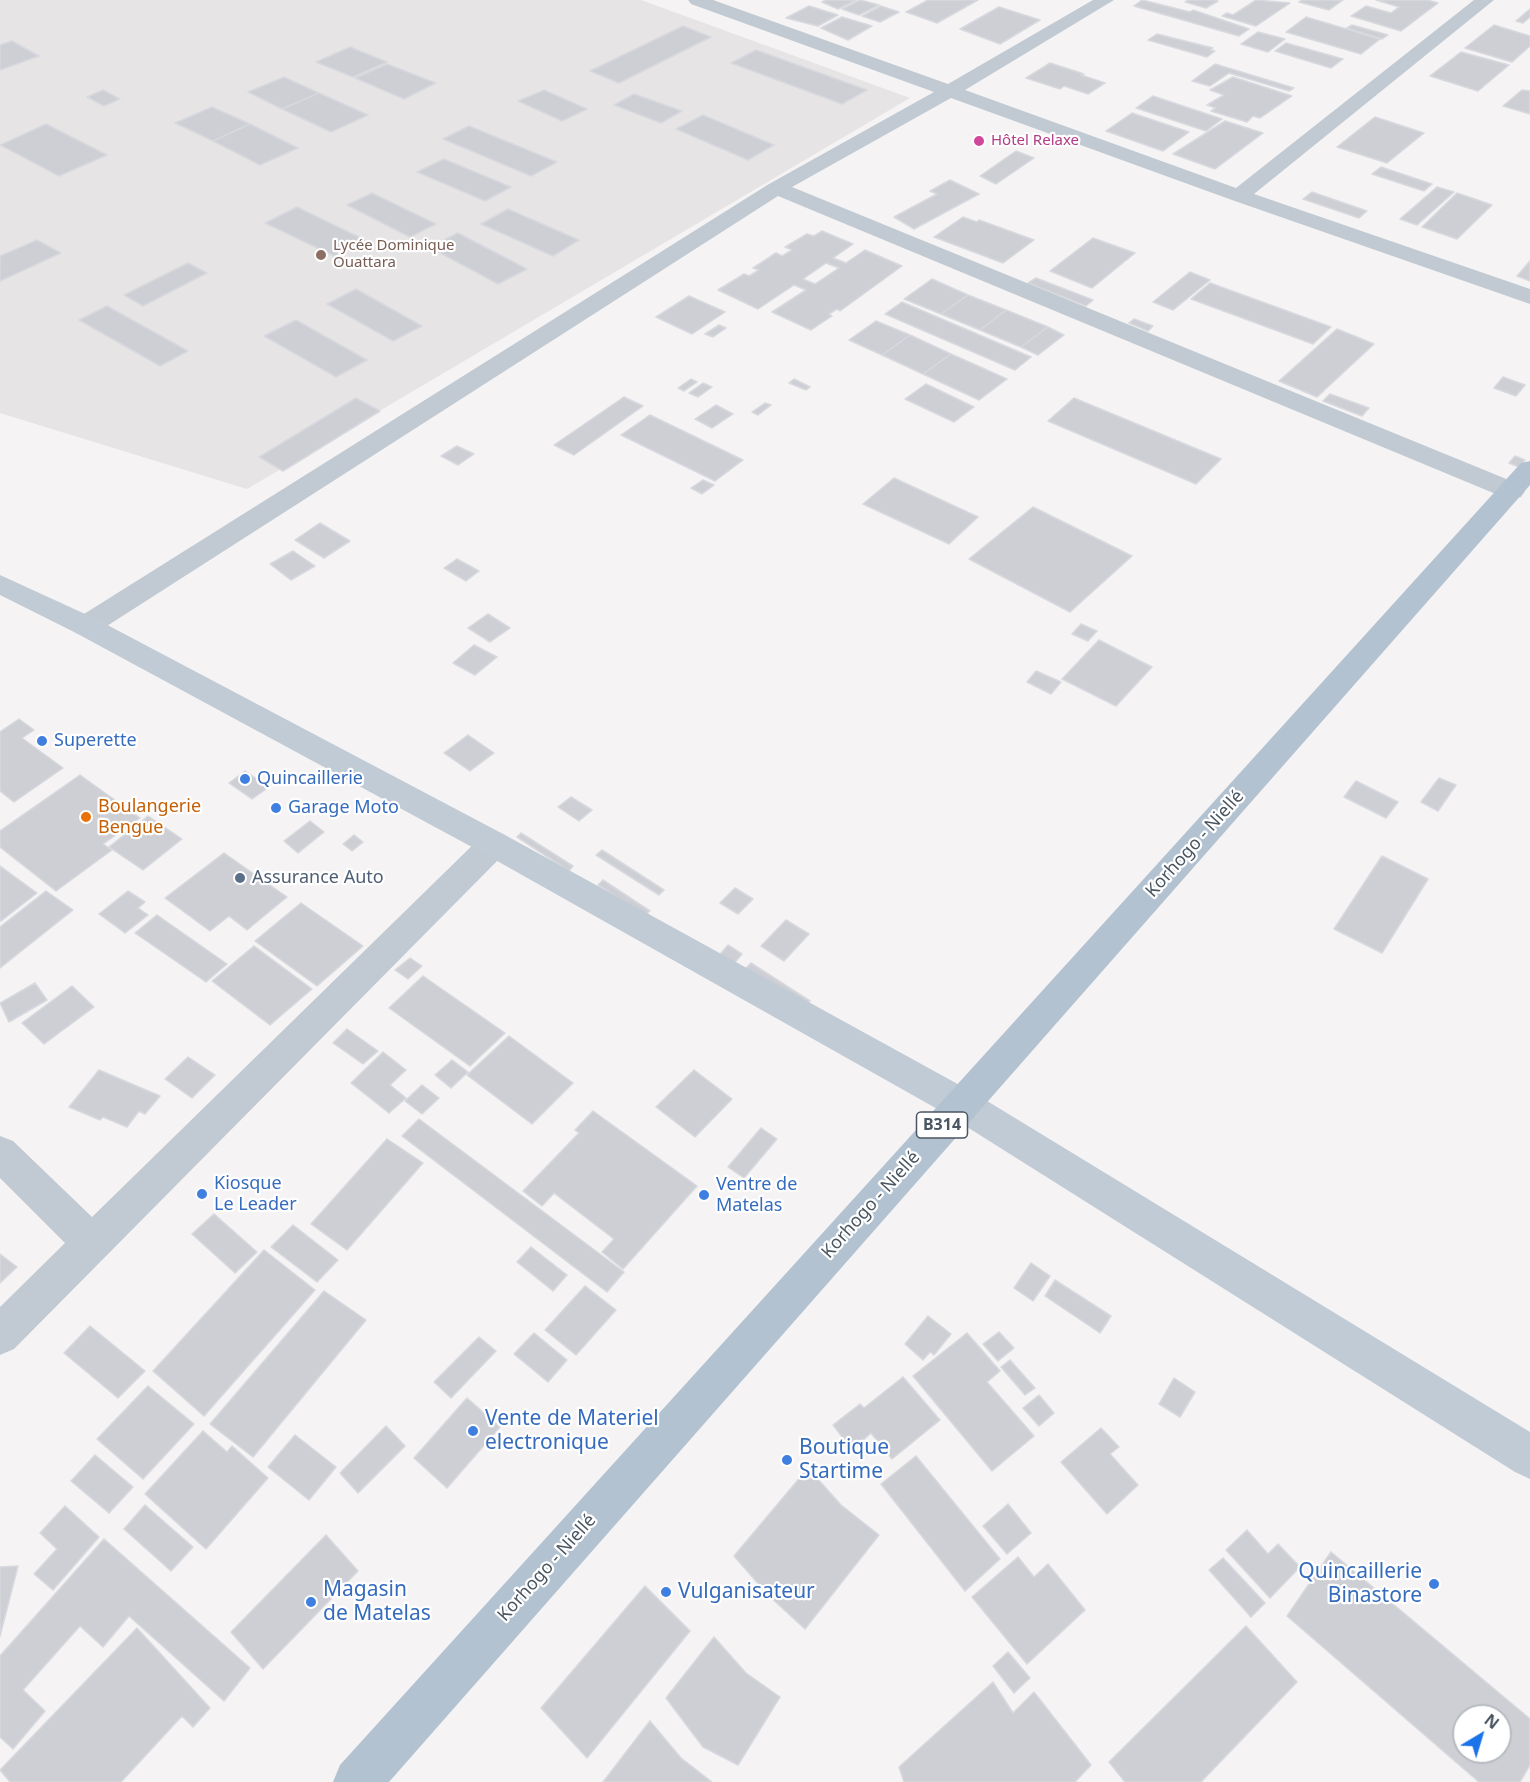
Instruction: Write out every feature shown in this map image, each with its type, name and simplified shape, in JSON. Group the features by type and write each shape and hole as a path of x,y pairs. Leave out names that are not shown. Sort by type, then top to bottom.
{"main road":[{"name":"Korhogo - Niellé","path":"357,1782 1521,480"}],"street":[{"path":"86,626 776,188 950,91 1105,0"},
{"path":"1239,196 1485,0"},
{"path":"703,1 1239,196 1530,297"},
{"path":"776,188 1521,480"},
{"path":"0,584 86,626 494,844 961,1104 1530,1457"},
{"path":"0,1335 494,844"},
{"path":"0,1153 92,1243"}],"shaded area":[{"name":"Lycée Dominique Ouattara","path":"0,0 641,0 910,98 247,489 0,413"}],"building":[{"path":"856,0 838,9 822,2"},
{"path":"860,0 879,5 859,15 842,9"},
{"path":"928,0 978,0 937,23 906,12"},
{"path":"1142,0 1190,12 1193,10 1249,29 1239,36 1134,6"},
{"path":"1188,0 1218,1 1206,8 1185,2"},
{"path":"1256,0 1290,3 1256,26 1222,16 1227,13 1233,15"},
{"path":"1302,0 1343,0 1329,10 1299,2"},
{"path":"1376,0 1427,0 1438,3 1401,31 1351,16 1366,6 1391,13 1399,7"},
{"path":"809,6 838,15 818,26 786,18"},
{"path":"881,6 899,12 880,22 862,16"},
{"path":"999,7 1040,20 1000,44 960,29"},
{"path":"1530,9 1530,17 1523,23 1516,21"},
{"path":"842,17 872,26 848,40 821,28"},
{"path":"1306,17 1380,39 1361,54 1286,32"},
{"path":"1352,25 1388,35 1382,39 1347,28"},
{"path":"1494,25 1530,36 1530,46 1512,62 1465,48"},
{"path":"683,26 711,37 619,83 590,71"},
{"path":"1258,32 1285,39 1268,52 1241,44"},
{"path":"1157,34 1213,48 1210,50 1215,51 1207,57 1148,40"},
{"path":"12,41 39,56 0,70 0,45"},
{"path":"1286,43 1343,59 1331,68 1275,51"},
{"path":"350,47 387,62 353,77 316,62"},
{"path":"756,50 867,90 842,104 731,63"},
{"path":"1461,52 1509,65 1478,91 1430,76"},
{"path":"1050,63 1105,83 1088,94 1064,86 1060,89 1026,78"},
{"path":"387,64 436,83 404,99 355,78"},
{"path":"1215,64 1294,88 1289,91 1229,73 1210,86 1192,81"},
{"path":"284,77 319,93 282,109 248,92"},
{"path":"1233,77 1292,96 1260,118 1253,116 1247,122 1211,111 1216,108 1207,105 1224,95 1210,90"},
{"path":"103,90 120,99 104,106 87,97"},
{"path":"544,90 587,109 562,121 518,101"},
{"path":"1522,90 1530,91 1530,114 1503,106"},
{"path":"319,93 368,115 331,132 282,109"},
{"path":"634,94 682,111 661,123 614,105"},
{"path":"1153,96 1222,119 1206,131 1136,108"},
{"path":"212,107 250,124 213,141 175,123"},
{"path":"1132,113 1189,132 1163,151 1106,131"},
{"path":"703,115 774,145 748,160 676,129"},
{"path":"1375,117 1424,133 1387,163 1337,147"},
{"path":"1225,121 1263,133 1215,169 1173,154"},
{"path":"46,124 107,155 59,176 0,145"},
{"path":"250,124 298,148 260,165 213,141"},
{"path":"469,126 557,162 531,176 443,139"},
{"path":"1016,151 1034,158 996,184 980,176"},
{"path":"444,159 511,187 485,201 417,172"},
{"path":"1381,167 1432,184 1424,191 1372,174"},
{"path":"950,180 979,194 914,229 894,217 937,194 930,191"},
{"path":"1437,187 1454,192 1417,225 1400,219"},
{"path":"1312,192 1367,211 1359,218 1303,199"},
{"path":"372,193 436,224 410,237 347,205"},
{"path":"1457,193 1492,205 1457,239 1422,227"},
{"path":"297,207 365,240 334,256 265,223"},
{"path":"508,209 579,240 553,256 481,224"},
{"path":"963,217 977,222 979,220 1034,240 1003,263 934,237"},
{"path":"822,231 853,244 833,258 846,263 865,250 902,266 840,311 837,309 829,314 832,316 811,330 772,312 806,290 794,285 758,309 718,290 744,274 749,276 759,270 753,268 776,253 782,256 792,250 785,247 807,234 814,236","holes":["826,263 839,268 815,284 803,279"]},
{"path":"458,233 527,269 498,284 429,247"},
{"path":"1093,238 1135,253 1092,288 1050,271"},
{"path":"37,240 61,253 0,281 0,256"},
{"path":"1530,261 1530,281 1517,276"},
{"path":"188,263 207,273 143,306 124,295"},
{"path":"1190,272 1210,280 1173,310 1153,302"},
{"path":"1036,278 1093,300 1086,306 1028,283"},
{"path":"932,279 968,295 941,314 904,299"},
{"path":"1210,283 1331,327 1313,344 1191,299"},
{"path":"356,289 422,326 393,341 327,304"},
{"path":"968,295 1006,310 980,330 941,314"},
{"path":"689,296 725,312 692,334 656,317"},
{"path":"902,302 1031,357 1015,370 885,314"},
{"path":"107,306 188,351 160,366 79,320"},
{"path":"1006,310 1048,327 1021,347 980,330"},
{"path":"1134,319 1153,326 1148,331 1129,323"},
{"path":"296,320 367,360 336,377 264,336"},
{"path":"876,321 910,335 882,355 849,340"},
{"path":"719,325 726,328 713,337 705,334"},
{"path":"1048,327 1064,335 1038,355 1021,347"},
{"path":"1337,329 1374,344 1317,397 1279,381"},
{"path":"910,335 951,354 923,374 882,355"},
{"path":"951,354 1007,379 979,400 923,374"},
{"path":"1503,377 1525,385 1516,396 1494,388"},
{"path":"691,379 697,382 684,391 678,388"},
{"path":"794,379 810,387 806,390 789,383"},
{"path":"703,383 712,387 698,397 689,393"},
{"path":"926,384 974,407 954,422 905,399"},
{"path":"1330,394 1369,408 1362,416 1323,401"},
{"path":"624,397 643,406 574,455 554,445"},
{"path":"356,398 380,411 283,471 259,457"},
{"path":"1074,398 1221,459 1196,484 1048,421"},
{"path":"765,403 771,405 758,415 752,412"},
{"path":"716,405 733,414 712,428 695,419"},
{"path":"650,415 743,460 715,481 621,435"},
{"path":"457,446 474,454 458,465 441,456"},
{"path":"1515,456 1525,460 1519,467 1509,463"},
{"path":"894,478 978,517 949,544 863,504"},
{"path":"703,480 714,485 702,494 691,488"},
{"path":"1033,507 1132,556 1070,612 969,559"},
{"path":"320,523 350,541 324,558 295,540"},
{"path":"293,551 315,566 291,580 270,564"},
{"path":"457,559 479,571 466,581 444,568"},
{"path":"488,614 510,628 490,642 468,628"},
{"path":"1081,624 1097,631 1088,641 1072,634"},
{"path":"1099,640 1152,667 1116,706 1062,679"},
{"path":"474,645 497,657 475,675 453,663"},
{"path":"1036,671 1061,682 1051,694 1027,682"},
{"path":"19,719 34,730 22,738 63,768 14,802 0,791 0,732"},
{"path":"468,735 494,753 470,771 444,753"},
{"path":"245,771 269,787 252,799 229,783"},
{"path":"80,775 140,818 103,844 112,850 56,891 0,847 0,831"},
{"path":"1439,778 1456,785 1438,811 1421,802"},
{"path":"1356,781 1398,802 1386,818 1344,797"},
{"path":"571,797 592,810 579,821 558,807"},
{"path":"148,816 182,839 143,870 109,847"},
{"path":"310,821 324,832 298,853 284,841"},
{"path":"521,833 573,866 569,871 517,837"},
{"path":"354,835 363,842 352,851 343,844"},
{"path":"602,850 664,890 659,895 596,855"},
{"path":"224,853 287,897 247,930 229,916 210,931 165,898"},
{"path":"1382,856 1428,879 1382,953 1334,929"},
{"path":"0,866 37,893 1,921 0,921"},
{"path":"603,880 650,911 645,915 598,885"},
{"path":"735,888 753,899 738,914 720,903"},
{"path":"46,891 73,910 0,968 0,927"},
{"path":"128,891 145,902 138,908 148,915 125,933 99,914"},
{"path":"301,903 363,946 317,986 255,941"},
{"path":"157,915 227,964 206,982 135,933"},
{"path":"786,920 809,934 784,961 761,946"},
{"path":"728,945 742,954 732,966 717,958"},
{"path":"254,946 312,989 270,1025 212,981"},
{"path":"410,958 422,966 408,979 395,970"},
{"path":"751,963 810,1001 802,1009 743,971"},
{"path":"423,976 505,1033 470,1066 389,1008"},
{"path":"35,983 47,1000 9,1022 0,1003"},
{"path":"72,986 94,1007 44,1044 22,1023"},
{"path":"347,1029 378,1051 363,1064 333,1043"},
{"path":"509,1036 573,1083 532,1124 467,1075"},
{"path":"383,1052 406,1070 390,1085 406,1098 389,1113 351,1083"},
{"path":"188,1057 215,1075 192,1098 165,1079"},
{"path":"452,1060 468,1072 451,1088 435,1075"},
{"path":"99,1070 160,1096 145,1114 139,1111 127,1127 103,1117 100,1120 69,1107"},
{"path":"694,1070 732,1099 695,1137 656,1107"},
{"path":"422,1085 439,1098 422,1114 405,1101"},
{"path":"593,1111 697,1186 623,1269 602,1252 614,1239 554,1193 542,1206 523,1191 579,1133 575,1130"},
{"path":"419,1119 624,1272 607,1292 402,1136"},
{"path":"761,1128 777,1139 744,1178 728,1167"},
{"path":"387,1139 423,1163 347,1250 311,1224"},
{"path":"214,1214 257,1252 235,1273 192,1234"},
{"path":"293,1225 338,1260 317,1282 271,1247"},
{"path":"531,1247 567,1275 553,1291 517,1262"},
{"path":"264,1250 315,1290 204,1416 153,1371"},
{"path":"0,1254 17,1267 0,1283"},
{"path":"1031,1263 1050,1276 1033,1301 1014,1288"},
{"path":"1055,1280 1111,1316 1100,1333 1045,1296"},
{"path":"585,1286 616,1310 576,1355 545,1330"},
{"path":"324,1291 366,1320 253,1457 210,1424"},
{"path":"928,1316 951,1334 934,1355 930,1352 923,1360 905,1344"},
{"path":"90,1326 145,1371 118,1398 64,1353"},
{"path":"999,1332 1014,1348 998,1361 983,1344"},
{"path":"534,1333 567,1360 548,1382 514,1354"},
{"path":"967,1333 1000,1371 987,1382 1034,1436 992,1471 913,1376"},
{"path":"479,1337 496,1351 451,1398 434,1382"},
{"path":"1010,1360 1035,1388 1025,1395 1001,1367"},
{"path":"903,1377 940,1420 892,1459 871,1433 852,1450 833,1425 860,1404 864,1408"},
{"path":"1174,1378 1195,1392 1180,1417 1159,1404"},
{"path":"148,1386 194,1424 143,1479 97,1439"},
{"path":"1039,1395 1054,1413 1039,1426 1023,1408"},
{"path":"467,1398 500,1427 447,1488 414,1458"},
{"path":"386,1426 405,1446 358,1493 340,1473"},
{"path":"1101,1428 1119,1447 1110,1454 1138,1485 1107,1514 1061,1462"},
{"path":"203,1431 227,1452 232,1446 268,1478 206,1549 145,1494"},
{"path":"295,1435 336,1467 309,1500 268,1467"},
{"path":"95,1455 133,1487 109,1513 71,1481"},
{"path":"916,1456 1000,1559 965,1591 881,1484"},
{"path":"808,1468 841,1505 879,1535 805,1629 768,1595 734,1556"},
{"path":"1008,1504 1031,1533 1007,1554 983,1526"},
{"path":"145,1505 193,1547 171,1571 124,1529"},
{"path":"65,1506 99,1537 53,1590 34,1574 57,1549 40,1533"},
{"path":"1247,1530 1268,1554 1278,1544 1300,1567 1270,1598 1226,1550"},
{"path":"326,1535 358,1571 263,1669 231,1632"},
{"path":"104,1539 250,1668 224,1701 129,1616 103,1647 80,1626 23,1690 45,1711 13,1749 0,1737 0,1656"},
{"path":"1331,1552 1530,1719 1530,1765 1520,1782 1479,1782 1458,1764 1512,1764 1512,1704 1452,1704 1452,1759 1287,1616"},
{"path":"1018,1557 1034,1577 1048,1564 1085,1610 1027,1664 972,1597"},
{"path":"1223,1558 1265,1603 1251,1617 1209,1570"},
{"path":"18,1566 0,1636 0,1567"},
{"path":"645,1586 690,1631 587,1758 541,1708"},
{"path":"1246,1626 1297,1682 1201,1782 1125,1782 1109,1762"},
{"path":"137,1628 210,1708 193,1727 182,1716 121,1782 10,1782 0,1770"},
{"path":"714,1637 746,1673 780,1697 738,1765 703,1747 666,1698"},
{"path":"1008,1652 1030,1678 1014,1693 993,1666"},
{"path":"993,1682 1013,1713 1034,1692 1091,1765 1075,1782 904,1782 899,1767"},
{"path":"650,1721 681,1758 712,1782 603,1782"}],"place":[{"name":"Hôtel Relaxe","path":"979,141"},
{"name":"Lycée Dominique Ouattara","path":"321,255"},
{"name":"Superette","path":"42,741"},
{"name":"Quincaillerie","path":"245,779"},
{"name":"Garage Moto","path":"276,808"},
{"name":"Boulangerie Bengue","path":"86,817"},
{"name":"Assurance Auto","path":"240,878"},
{"name":"Kiosque Le Leader","path":"202,1194"},
{"name":"Ventre de Matelas","path":"704,1195"},
{"name":"Vente de Materiel electronique","path":"473,1431"},
{"name":"Boutique Startime","path":"787,1460"},
{"name":"Quincaillerie Binastore","path":"1434,1584"},
{"name":"Vulganisateur","path":"666,1592"},
{"name":"Magasin de Matelas","path":"311,1602"}]}
